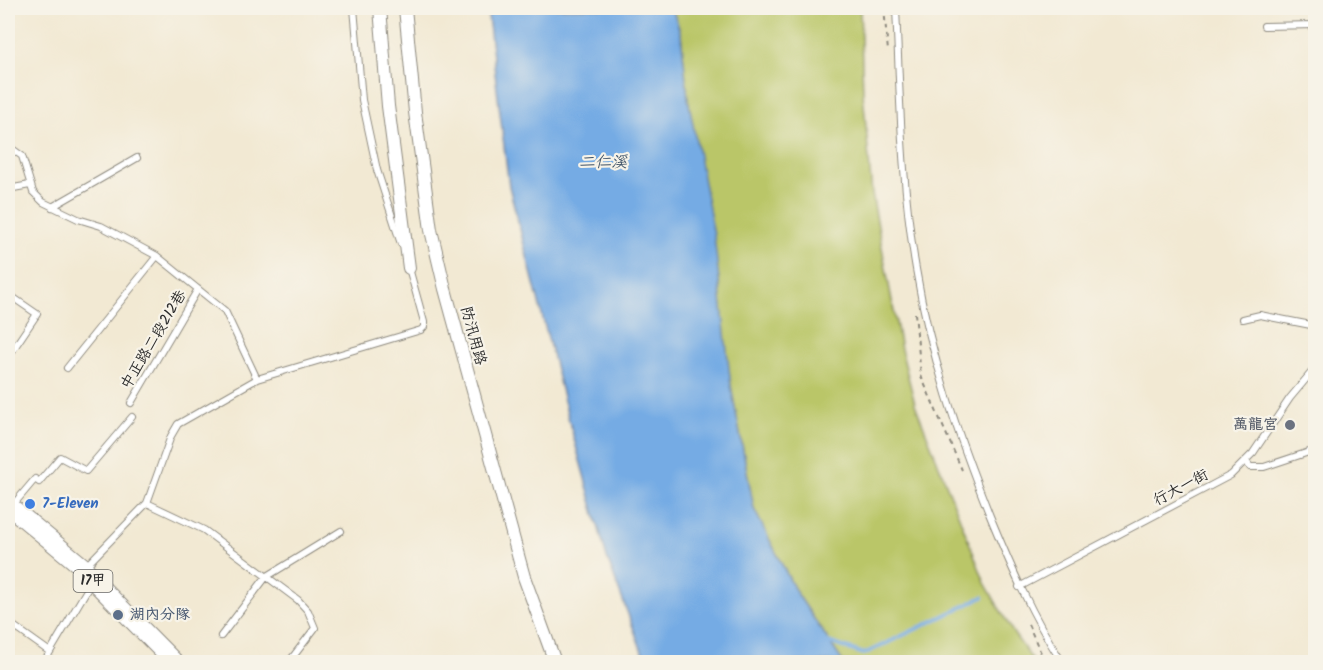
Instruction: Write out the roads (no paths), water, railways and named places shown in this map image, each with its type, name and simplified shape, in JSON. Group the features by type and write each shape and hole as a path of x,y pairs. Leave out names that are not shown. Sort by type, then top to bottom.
{"main road":[{"name":"17甲","path":"9,507 88,574 174,663"}],"street":[{"path":"380,8 388,106 409,268"},
{"name":"防汛用路","path":"405,8 415,112 431,230 524,578 555,663"}],"lane":[{"path":"44,663 88,574 147,503 171,436 178,424 257,379 421,330 424,327 409,268 377,170 362,100 354,8"},
{"path":"896,8 909,208 916,269 934,358 967,460 1019,588 1062,663"},
{"path":"1264,26 1316,25"},
{"path":"8,146 22,156 30,185 8,189"},
{"path":"52,207 137,158"},
{"name":"中正路二段212巷","path":"30,185 33,192 43,202 101,226 157,256 225,311 257,379"},
{"path":"67,368 157,256"},
{"name":"中正路二段212巷","path":"131,403 198,289"},
{"path":"8,294 37,314 8,357"},
{"path":"1243,319 1260,315 1316,326"},
{"name":"行大一街","path":"1019,588 1231,475 1246,461 1281,415 1290,398 1316,367"},
{"path":"9,507 35,479 39,482 60,456 86,471 132,417"},
{"path":"1246,461 1250,467 1264,467 1312,451 1316,458"},
{"path":"147,503 204,530 297,600 314,620 315,628 289,663"},
{"path":"221,636 266,577 341,531"},
{"path":"8,622 50,652"},
{"path":"294,656 301,663"}],"water":[{"name":"二仁溪","path":"487,8 672,8 681,34 688,98 714,235 731,386 754,509 796,592 843,662 646,662 607,558 509,186"}],"waterway":[{"path":"825,641 864,654 983,597"}],"place":[{"name":"萬龍宮","path":"1290,425"},
{"name":"7-Eleven","path":"30,504"},
{"name":"湖內分隊","path":"118,615"}]}
